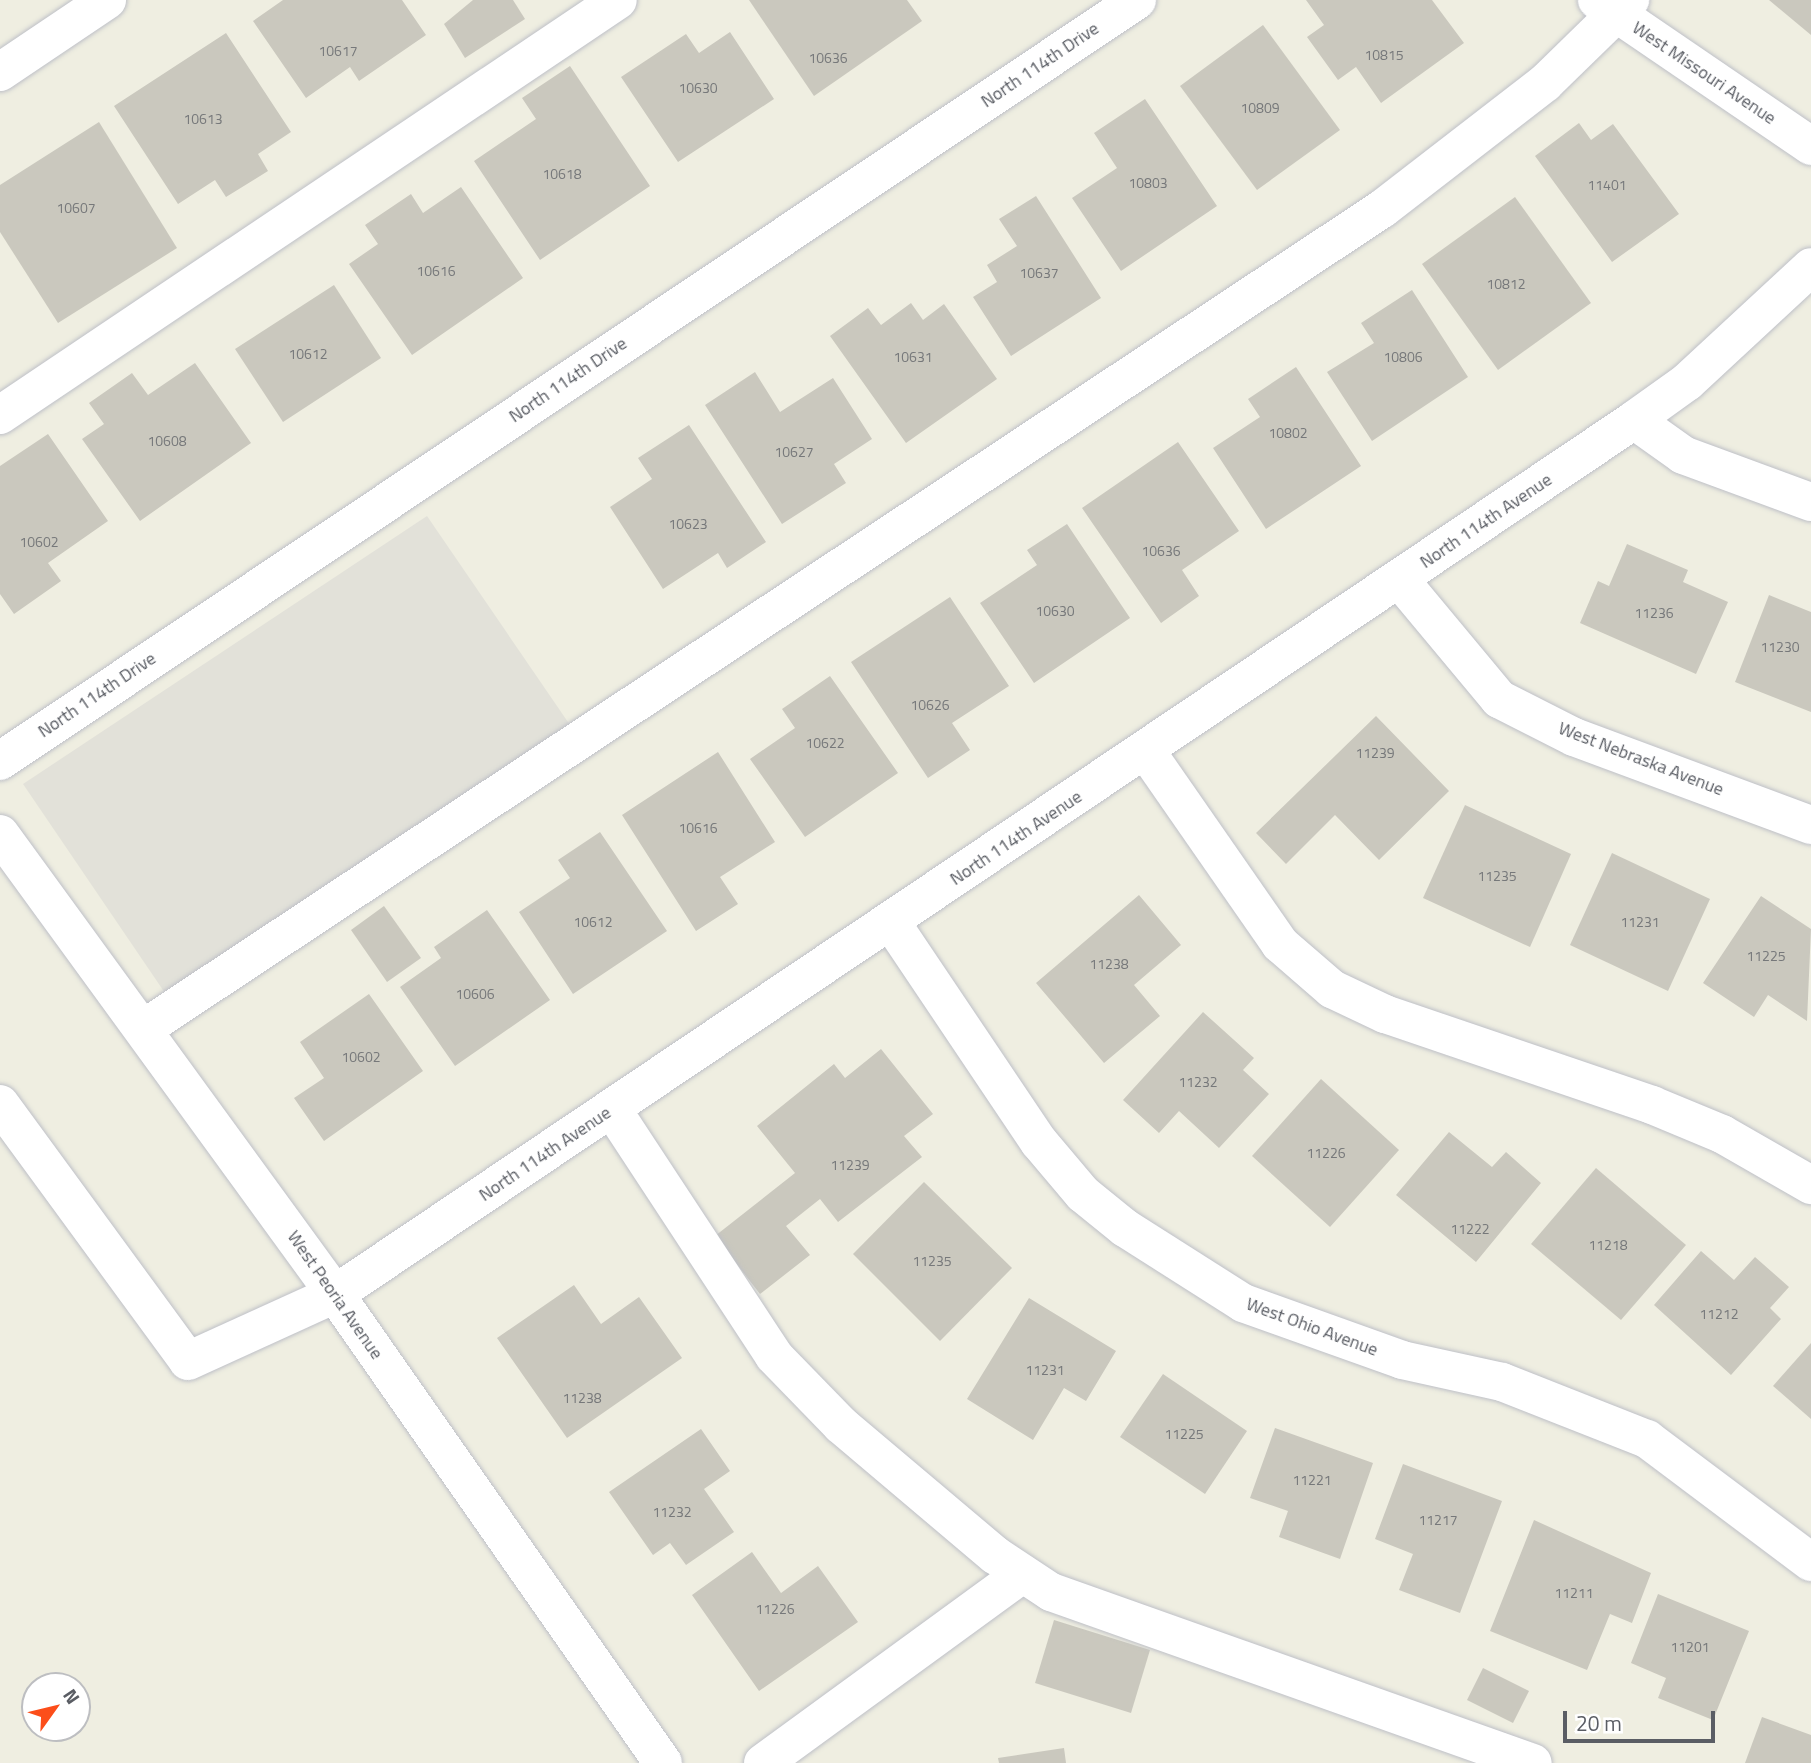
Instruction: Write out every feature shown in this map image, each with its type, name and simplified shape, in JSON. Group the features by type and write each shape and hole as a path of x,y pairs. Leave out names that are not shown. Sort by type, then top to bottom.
{"street":[{"path":"0,72 107,0"},
{"path":"0,415 618,0"},
{"name":"North 114th Drive","path":"0,761 1137,0"},
{"path":"143,1029 1382,209 1545,83 1615,4"},
{"name":"West Missouri Avenue","path":"1615,4 1811,146"},
{"name":"North 114th Avenue","path":"0,1104 188,1360 335,1294 1146,751 1634,420 1687,382 1811,267"},
{"path":"1634,420 1684,455 1811,502"},
{"name":"West Nebraska Avenue","path":"1400,580 1499,699 1574,737 1811,825"},
{"path":"1146,751 1265,925 1332,989 1385,1014 1652,1105 1721,1134 1811,1185"},
{"name":"West Peoria Avenue","path":"0,834 335,1294 663,1763"},
{"name":"West Ohio Avenue","path":"891,922 1039,1142 1083,1194 1125,1228 1243,1303 1402,1360 1515,1386 1647,1439 1811,1562"},
{"path":"612,1110 774,1356 841,1425 1022,1574 1051,1592 1142,1627 1533,1763"},
{"path":"763,1763 1022,1574"}],"shaded area":[{"path":"427,516 570,725 165,993 23,784"}],"building":[{"path":"283,0 402,0 426,35 359,81 350,67 306,98 253,21"},
{"path":"473,0 513,0 525,19 465,58 444,24"},
{"path":"749,0 907,0 922,21 814,96"},
{"path":"1306,0 1432,0 1464,43 1381,103 1356,67 1338,80 1307,37 1324,25"},
{"path":"1769,0 1811,0 1811,35"},
{"path":"1263,25 1340,130 1257,190 1180,86"},
{"path":"730,32 774,99 678,162 621,77 686,34 699,53"},
{"path":"226,33 291,132 258,154 268,171 226,197 215,180 178,204 114,106"},
{"path":"570,66 650,186 540,260 474,161 536,119 522,98"},
{"path":"1145,99 1217,206 1121,271 1072,198 1117,168 1094,133"},
{"path":"99,122 177,248 58,323 0,232 0,185"},
{"path":"1579,123 1591,140 1613,124 1679,214 1612,262 1535,156"},
{"path":"461,187 523,278 412,355 349,264 378,244 365,225 411,194 423,213"},
{"path":"1036,196 1101,298 1011,356 973,297 997,282 987,265 1017,246 999,219"},
{"path":"1515,197 1591,303 1498,370 1422,264"},
{"path":"334,285 381,358 283,422 235,349"},
{"path":"1412,290 1468,377 1372,441 1327,372 1374,343 1361,323"},
{"path":"911,303 923,320 944,304 997,379 906,443 830,336 868,308 881,325"},
{"path":"195,363 251,443 140,521 82,439 104,424 89,403 132,373 148,395"},
{"path":"1296,367 1361,466 1266,529 1213,448 1260,417 1248,399"},
{"path":"755,372 780,412 833,378 872,439 834,464 846,483 782,524 705,405"},
{"path":"689,425 766,542 727,568 718,553 663,589 610,507 652,479 638,458"},
{"path":"48,434 108,521 48,563 61,581 14,614 0,594 0,466"},
{"path":"1178,442 1239,531 1182,570 1199,596 1161,623 1082,508"},
{"path":"1067,524 1130,618 1034,683 980,603 1037,565 1027,550"},
{"path":"1627,544 1688,570 1683,582 1728,602 1696,674 1580,623 1598,581 1609,586"},
{"path":"1769,595 1811,612 1811,712 1735,682"},
{"path":"950,597 1009,686 952,723 970,750 928,778 851,662"},
{"path":"830,676 898,773 805,837 750,759 795,728 782,709"},
{"path":"1376,716 1449,791 1379,860 1335,815 1286,864 1256,833"},
{"path":"718,752 775,842 720,877 738,904 696,931 622,815"},
{"path":"1465,805 1571,854 1530,947 1423,898"},
{"path":"600,832 667,931 573,994 519,912 570,878 558,860"},
{"path":"1612,853 1710,899 1668,991 1570,945"},
{"path":"1139,895 1181,945 1134,985 1160,1016 1104,1063 1036,983"},
{"path":"1761,896 1811,929 1807,1021 1768,995 1754,1017 1703,983"},
{"path":"384,906 421,958 387,982 351,930"},
{"path":"487,910 550,1000 455,1066 400,987 441,958 434,947"},
{"path":"369,994 423,1071 324,1141 294,1098 324,1078 300,1042"},
{"path":"1203,1012 1254,1058 1243,1070 1269,1094 1219,1148 1179,1111 1159,1133 1123,1100"},
{"path":"881,1049 933,1114 904,1136 922,1157 838,1222 820,1199 786,1226 810,1255 760,1294 715,1236 795,1173 757,1126 834,1064 845,1078"},
{"path":"1321,1079 1399,1150 1330,1227 1252,1156"},
{"path":"1449,1132 1492,1167 1506,1152 1541,1183 1476,1262 1396,1195"},
{"path":"1596,1168 1686,1245 1621,1320 1531,1244"},
{"path":"924,1182 1012,1268 940,1341 853,1254"},
{"path":"1701,1251 1734,1280 1755,1257 1789,1287 1770,1308 1781,1319 1731,1375 1654,1305"},
{"path":"574,1285 601,1324 639,1297 682,1358 567,1438 497,1338"},
{"path":"1029,1298 1116,1351 1086,1401 1064,1388 1033,1440 967,1399"},
{"path":"1811,1343 1811,1419 1773,1386"},
{"path":"1163,1374 1247,1431 1205,1494 1120,1437"},
{"path":"1275,1428 1373,1463 1340,1559 1279,1537 1288,1511 1250,1498"},
{"path":"701,1429 730,1471 704,1489 734,1532 686,1565 670,1543 653,1555 609,1492"},
{"path":"1403,1464 1502,1501 1460,1613 1399,1590 1413,1554 1375,1539"},
{"path":"1534,1520 1651,1573 1632,1623 1610,1614 1587,1670 1490,1631"},
{"path":"752,1552 781,1593 818,1566 858,1622 759,1691 692,1595"},
{"path":"1658,1594 1749,1631 1713,1720 1658,1698 1666,1678 1631,1663"},
{"path":"1054,1620 1150,1650 1131,1713 1035,1683"},
{"path":"1483,1668 1529,1691 1513,1723 1467,1700"},
{"path":"1762,1717 1811,1735 1811,1763 1745,1763"},
{"path":"1064,1748 1066,1763 999,1763 998,1758"}]}
